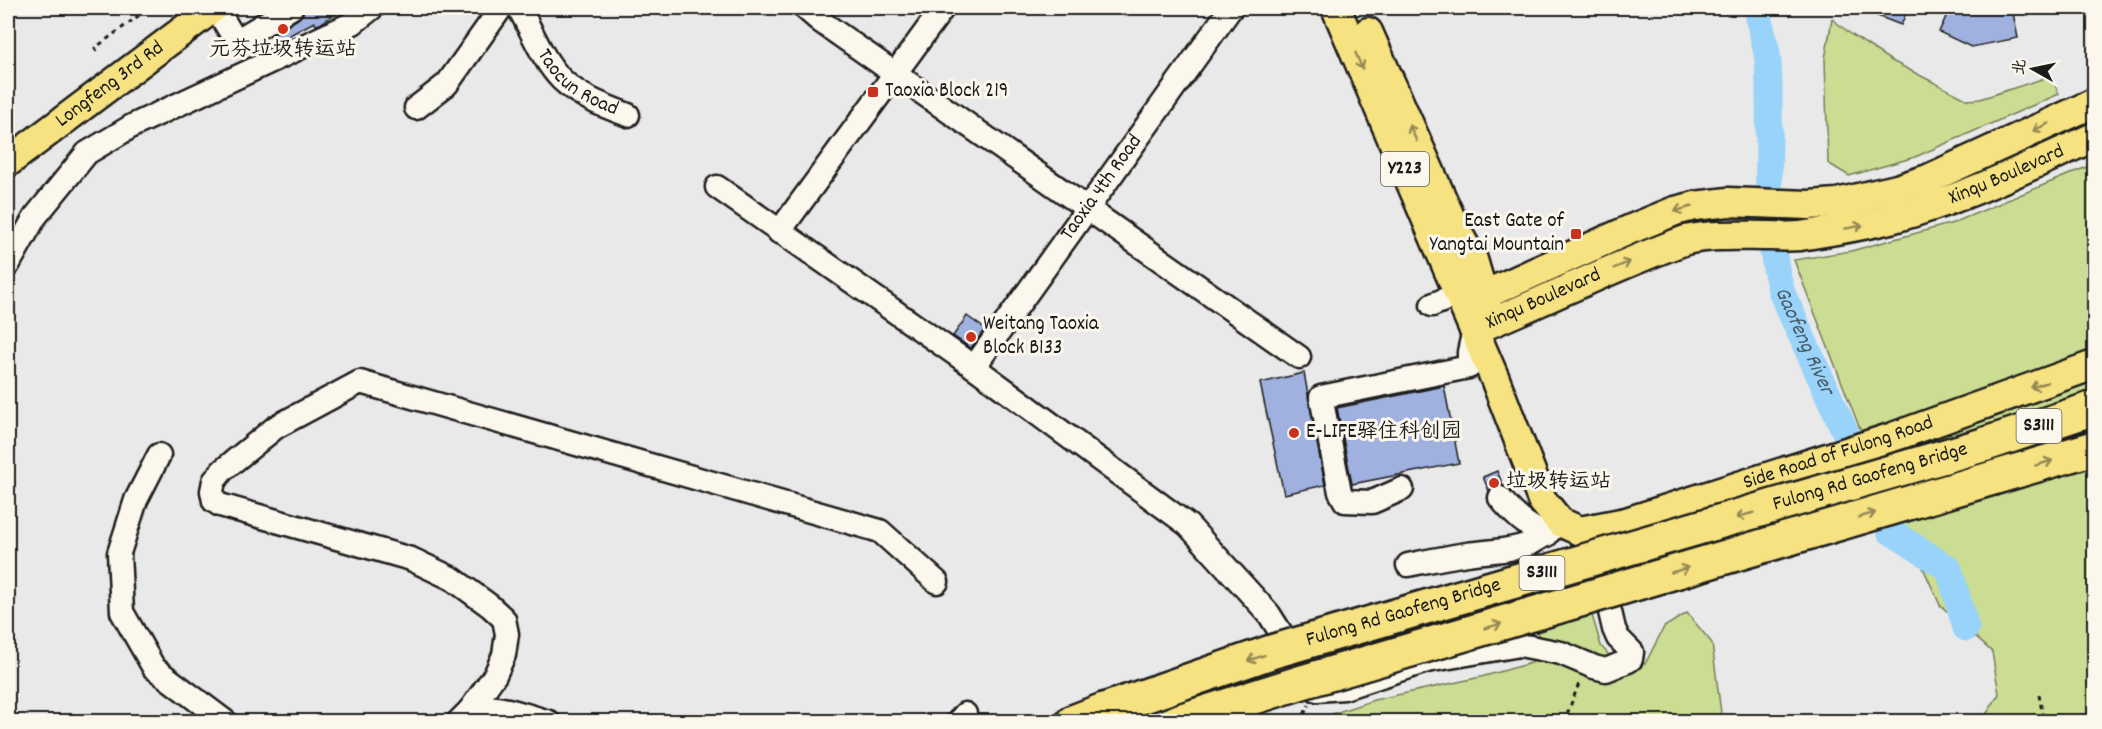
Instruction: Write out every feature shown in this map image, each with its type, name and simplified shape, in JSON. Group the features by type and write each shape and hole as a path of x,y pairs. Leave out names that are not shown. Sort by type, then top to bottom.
{"highway":[{"name":"Fulong Rd Gaofeng Bridge","path":"1073,722 1271,652 1983,445 2094,408"},
{"name":"Fulong Rd Gaofeng Bridge","path":"1176,722 1333,673 2094,448"}],"main road":[{"name":"Longfeng 3rd Rd","path":"8,140 183,8"},
{"name":"Longfeng 3rd Rd","path":"8,162 214,8"},
{"name":"Y223","path":"1336,8 1471,294 1542,500 1563,529"},
{"name":"Y223","path":"1358,8 1455,228 1473,261 1471,294"},
{"name":"Xinqu Boulevard","path":"1471,294 1675,211 1717,203 1794,205 1837,203 1867,197 1928,179 2094,103"},
{"name":"Xinqu Boulevard","path":"1482,326 1573,285 1686,240 1705,236 1796,236 1858,226 1933,206 1994,182 2094,137"},
{"path":"1562,258 1573,285"},
{"name":"Side Road of Fulong Road","path":"1563,529 1626,522 1893,436 2094,366"}],"street":[{"path":"214,8 236,41 291,8"},
{"path":"8,266 35,217 87,153 147,118 353,23 372,8"},
{"path":"416,108 447,84 501,8"},
{"name":"Taocun Road","path":"519,8 548,62 561,79 596,102 628,115"},
{"path":"805,8 895,75 1089,208 1299,357"},
{"path":"779,232 944,8"},
{"name":"Taoxia 4th Road","path":"974,367 1231,8"},
{"path":"717,187 974,367 1188,525 1269,614 1317,690 1344,688 1427,661 1520,645 1561,653 1606,670 1631,659 1632,652 1618,638 1614,629 1597,568 1563,529 1532,529 1515,516 1500,498"},
{"path":"1432,305 1471,294"},
{"path":"1402,489 1372,502 1345,501 1340,492 1321,398 1398,373 1469,368 1469,352 1482,326"},
{"path":"464,716 495,675 504,655 507,634 504,620 490,606 453,579 411,559 220,505 214,501 212,491 214,481 223,470 267,434 288,420 360,382 880,531 937,582"},
{"path":"159,454 136,500 119,553 122,612 154,668 226,722"},
{"path":"1408,565 1471,553 1515,549 1563,529"},
{"path":"464,716 480,707 498,708 549,722"}],"path":[{"path":"97,51 95,48 149,8"},
{"path":"1564,722 1583,674"},
{"path":"2039,695 2044,722"}],"green space":[{"path":"1832,19 1890,60 1968,100 1980,99 2051,76 2059,94 1915,157 1849,176 1828,163 1825,59"},
{"path":"2094,164 2094,721 1982,721 1999,694 1992,652 1940,605 1860,429 1794,260 1851,251 1953,223"},
{"path":"1687,613 1712,643 1722,721 1317,722 1317,719 1374,700 1481,677 1542,660 1537,630 1592,615 1601,646 1616,663 1645,664 1664,627"}],"building":[{"path":"304,8 344,8 320,24 316,25 314,22 277,42 274,34 298,19 303,14"},
{"path":"1857,8 1908,8 1901,25"},
{"path":"1950,8 2012,8 2018,38 1971,47 1939,32"},
{"name":"Weitang Taoxia Block B133","path":"967,316 985,329 971,348 953,336"},
{"name":"E-LIFE驿住科创园","path":"1304,373 1325,485 1284,494 1260,383"},
{"path":"1444,386 1459,463 1352,484 1337,408"},
{"name":"垃圾转运站","path":"1497,471 1503,485 1497,485 1489,491 1483,477"}],"waterway":[{"name":"Gaofeng River","path":"1758,8 1768,62 1771,236 1782,293 1890,531 1949,569 1966,628"}],"place":[{"name":"元芬垃圾转运站","path":"283,29"},
{"name":"Taoxia Block 219","path":"873,92"},
{"name":"East Gate of Yangtai Mountain","path":"1576,234"},
{"name":"Weitang Taoxia Block B133","path":"971,337"},
{"name":"E-LIFE驿住科创园","path":"1294,433"},
{"name":"垃圾转运站","path":"1494,483"}]}
